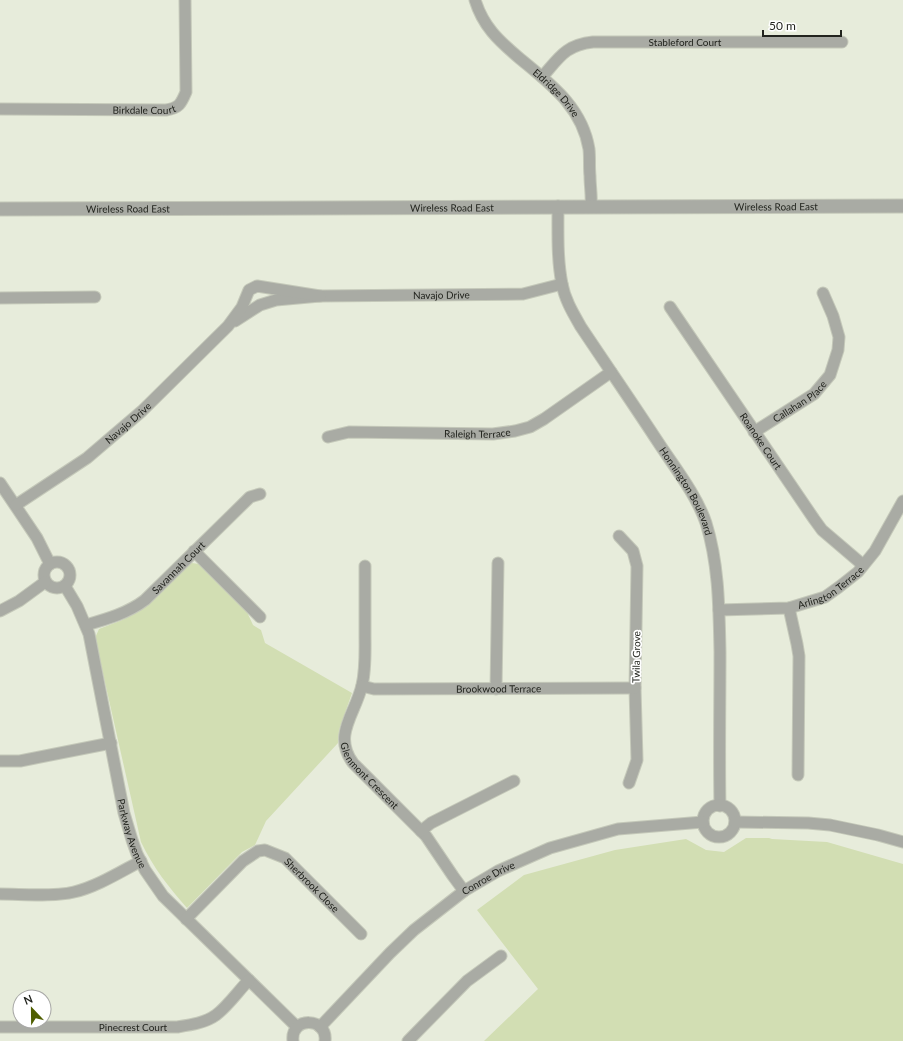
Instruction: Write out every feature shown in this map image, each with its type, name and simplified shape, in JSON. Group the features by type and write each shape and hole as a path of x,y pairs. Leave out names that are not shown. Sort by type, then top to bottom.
{"street":[{"name":"Birkdale Court","path":"0,110 175,109 182,102 186,92 185,0"},
{"name":"Eldridge Drive","path":"475,0 479,13 492,33 573,108 586,132 589,150 591,207"},
{"name":"Stableford Court","path":"542,78 564,52 588,42 842,42"},
{"name":"Honnington Boulevard","path":"558,206 558,244 562,284 570,307 580,327 669,458 699,506 716,563 720,610 720,806"},
{"name":"Wireless Road East","path":"0,209 903,206"},
{"name":"Navajo Drive","path":"228,326 260,305 276,300 320,296 523,294 562,284"},
{"name":"Navajo Drive","path":"16,505 87,458 142,411 228,326 242,307 249,290 257,286 320,296"},
{"name":"Callahan Place","path":"754,432 814,394 830,375 838,350 839,337 833,316 823,293"},
{"path":"0,298 95,298"},
{"name":"Roanoke Court","path":"670,307 814,520 822,530 863,565"},
{"name":"Raleigh Terrace","path":"328,437 349,432 493,434 515,431 544,419 611,372"},
{"path":"0,483 16,505 50,564"},
{"name":"Savannah Court","path":"86,625 120,614 145,600 250,497 260,494"},
{"name":"Arlington Terrace","path":"720,610 789,608 825,596 839,588 858,572 875,551 903,501"},
{"name":"Twila Grove","path":"619,536 634,551 637,566 637,760 628,783"},
{"path":"194,551 260,617"},
{"path":"57,562 62,563 70,570 69,581 62,588 52,588 45,582 43,575 44,570 50,564 57,562"},
{"path":"496,688 498,563"},
{"name":"Glenmont Crescent","path":"365,566 365,654 362,686 346,729 344,745 348,757 353,763 426,836 464,891"},
{"path":"0,611 19,601 45,582"},
{"name":"Parkway Avenue","path":"65,586 86,625 94,657 128,826 141,861 163,896 297,1027"},
{"path":"789,608 799,656 798,775"},
{"name":"Brookwood Terrace","path":"362,686 374,689 636,688"},
{"path":"0,761 27,760 111,743"},
{"path":"421,831 431,823 514,781"},
{"path":"720,806 730,810 734,815 735,822 731,832 725,836 719,837 708,833 703,822 704,815 708,810 713,807 720,806"},
{"name":"Conroe Drive","path":"320,1027 390,953 414,930 464,891 498,871 550,848 618,828 703,822"},
{"path":"735,822 808,823 830,825 903,842"},
{"name":"Sherbrook Close","path":"186,918 243,861 258,850 265,850 285,858 361,934"},
{"path":"0,894 61,894 74,892 92,885 141,861"},
{"path":"408,1041 467,981 501,956"},
{"name":"Pinecrest Court","path":"0,1027 177,1027 190,1025 201,1022 217,1014 249,980"},
{"path":"293,1041 293,1032 297,1027 302,1023 310,1022 320,1027 324,1032 325,1041"}],"green space":[{"path":"192,563 199,564 247,612 253,625 261,630 265,643 352,693 339,730 338,743 266,821 255,845 242,852 187,908 162,877 151,861 141,842 95,638 99,629 122,620 139,611 150,602 178,572"},
{"path":"746,838 827,842 903,864 903,1041 484,1041 538,989 477,910 524,875 615,850 686,839 706,850 724,852"}]}
